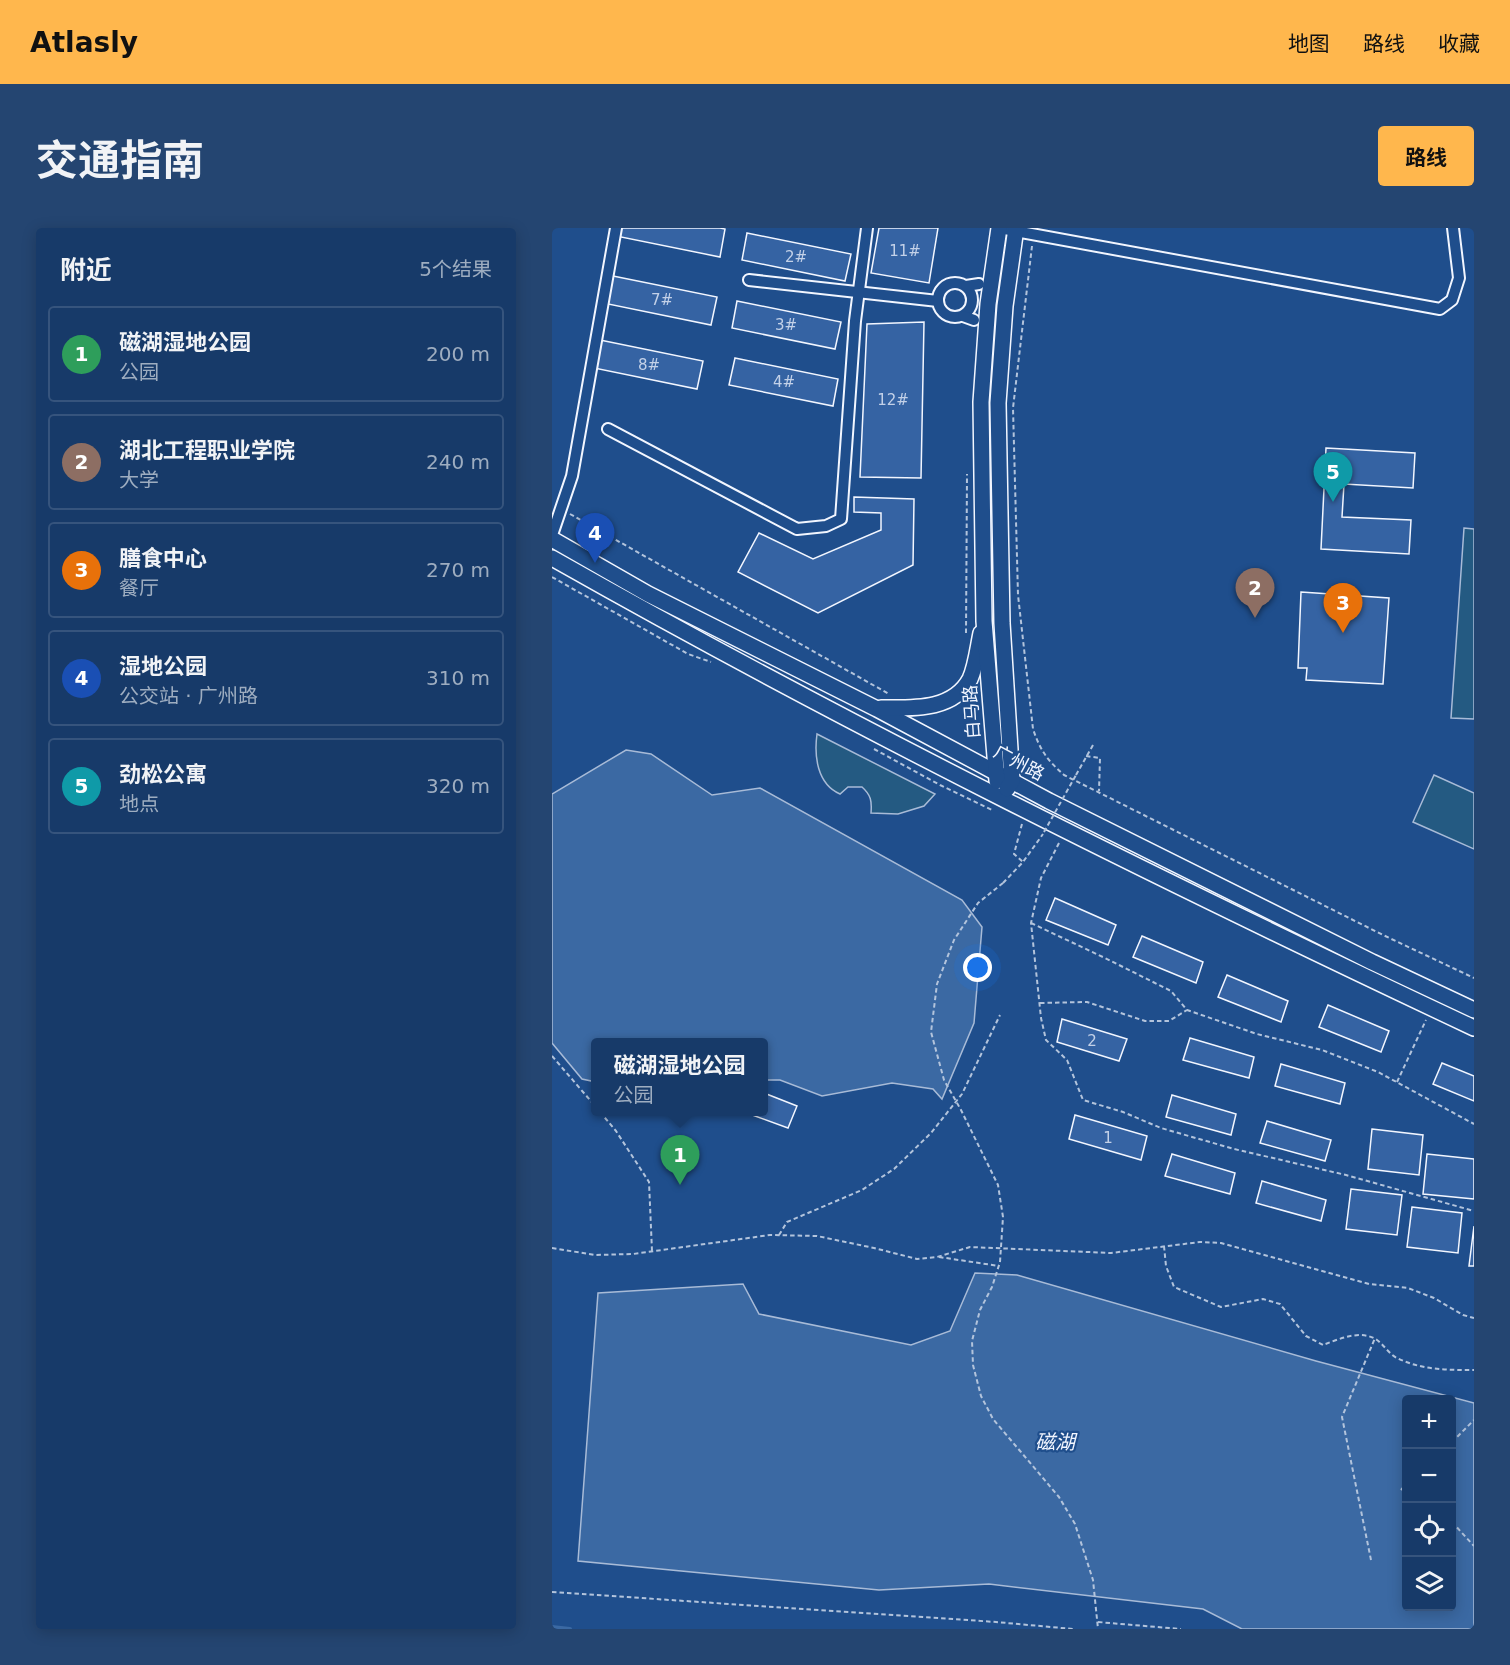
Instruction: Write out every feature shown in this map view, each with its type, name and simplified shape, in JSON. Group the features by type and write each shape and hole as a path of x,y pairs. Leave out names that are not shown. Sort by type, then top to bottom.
{"main road":[{"name":"白马路","path":"999,228 988,304 981,402 984,621 996,774 1001,799"},
{"name":"白马路","path":"1012,781 1002,623 998,403 1005,306 1016,230"},
{"name":"广州路","path":"552,537 648,594 877,708 996,774 1361,957 1474,1010"},
{"path":"552,558 640,608 1001,799 1474,1028"},
{"path":"877,708 930,706 950,700 969,679 984,621"},
{"path":"1001,799 1012,781"}],"street":[{"path":"552,537 573,476 616,228"},
{"path":"608,429 797,529 826,526 841,519 858,292 867,228"},
{"path":"999,228 1440,309 1452,300 1459,278 1453,228"},
{"path":"749,280 938,301"},
{"path":"963,316 971,308 973,296 961,283 950,283 941,290 939,306 946,315 963,316 974,320"},
{"path":"966,286 979,284"}],"path":[{"path":"1034,235 1014,408 1018,595 1033,729 1038,745 1048,761 1064,775 1383,935 1474,978"},
{"path":"561,509 889,694"},
{"path":"1093,745 1044,832 1023,862 1003,883 978,903 954,940 937,984 931,1032 944,1080 998,1185 1003,1217 999,1266 992,1287 980,1310 972,1341 973,1365 981,1396 993,1419 1059,1497 1075,1524 1093,1580 1098,1629"},
{"path":"1086,756 1100,758 1098,792"},
{"path":"1022,823 1014,854 1023,862"},
{"path":"1066,830 1041,878 1031,924 1039,1003 1046,1040 1068,1060 1083,1100 1123,1112 1161,1128 1234,1149 1346,1175 1474,1211"},
{"path":"1031,924 1171,991 1187,1010 1257,1034 1322,1050 1378,1072 1474,1124"},
{"path":"1039,1003 1087,1002 1145,1021 1169,1021 1187,1010"},
{"path":"779,1235 787,1222 862,1190 894,1169 931,1133 962,1094 1000,1014"},
{"path":"1398,1082 1426,1020"},
{"path":"552,1056 591,1101"},
{"path":"603,1116 616,1131 649,1182 652,1251"},
{"path":"552,1248 596,1256 779,1235 817,1236 917,1259 937,1257 970,1247 1111,1253 1200,1242 1221,1243 1369,1284 1408,1288 1434,1298 1463,1315 1474,1318"},
{"path":"1164,1246 1166,1266 1174,1287 1195,1296 1221,1306 1263,1299 1280,1304 1306,1336 1323,1344 1352,1335 1375,1338 1394,1357 1417,1366 1447,1370 1474,1370"},
{"path":"937,1257 999,1266"},
{"path":"1371,1560 1342,1417 1375,1338"},
{"path":"1456,1438 1474,1420"},
{"path":"1456,1526 1474,1546"},
{"path":"552,1592 1073,1629"},
{"path":"1098,1622 1181,1629"}],"shaded area":[{"path":"1464,528 1474,529 1474,719 1451,718"},
{"path":"817,734 935,794 924,806 898,814 871,813 870,798 862,787 848,787 840,794 826,784 817,760"},
{"path":"1434,775 1474,793 1474,849 1413,822"}],"water":[{"path":"626,750 651,754 712,795 760,788 962,900 982,927 974,1023 942,1099 933,1089 892,1083 822,1096 780,1080 768,1080 768,1038 591,1038 591,1081 582,1079 552,1043 552,794"},
{"name":"磁湖","path":"975,1273 1017,1275 1316,1361 1444,1395 1402,1395 1402,1611 1456,1611 1456,1398 1474,1403 1474,1629 1242,1629 1203,1609 989,1584 879,1590 578,1561 598,1293 743,1284 759,1314 911,1345 950,1331"}],"building":[{"path":"618,228 725,229 720,257 616,236"},
{"path":"879,228 938,228 929,283 871,273"},
{"path":"747,233 851,254 845,281 742,260"},
{"path":"613,276 717,297 711,325 608,304"},
{"path":"737,301 841,322 835,349 732,328"},
{"path":"924,322 921,478 860,477 867,324"},
{"path":"600,340 703,361 697,389 594,368"},
{"path":"735,358 838,379 833,406 729,385"},
{"path":"1326,448 1415,453 1413,488 1344,484 1342,517 1411,520 1409,554 1321,549"},
{"path":"854,497 914,499 913,565 818,613 738,572 759,533 813,559 881,530 881,513 854,512"},
{"path":"1301,592 1389,598 1383,684 1306,680 1307,668 1298,668"},
{"path":"1055,898 1116,925 1108,945 1046,920"},
{"path":"1142,936 1203,962 1196,983 1133,957"},
{"path":"1227,975 1288,1001 1281,1022 1218,997"},
{"path":"1328,1005 1389,1031 1381,1052 1319,1027"},
{"path":"1062,1019 1127,1039 1119,1061 1057,1042"},
{"path":"1190,1038 1254,1057 1249,1078 1183,1060"},
{"path":"1442,1063 1474,1076 1474,1101 1433,1084"},
{"path":"1281,1064 1345,1083 1340,1104 1275,1086"},
{"path":"768,1095 797,1106 788,1128 755,1116 768,1116"},
{"path":"1172,1095 1236,1114 1231,1135 1166,1117"},
{"path":"1075,1115 1147,1136 1141,1160 1069,1139"},
{"path":"1267,1121 1331,1140 1325,1161 1260,1143"},
{"path":"1372,1129 1423,1135 1419,1175 1368,1169"},
{"path":"1172,1154 1235,1173 1230,1194 1165,1176"},
{"path":"1427,1154 1474,1159 1474,1199 1423,1194"},
{"path":"1262,1181 1326,1200 1321,1221 1256,1203"},
{"path":"1351,1189 1402,1195 1397,1235 1346,1229"},
{"path":"1412,1207 1462,1213 1458,1253 1407,1247"},
{"path":"1474,1226 1474,1266 1469,1266"}],"waterway":[{"path":"552,1627 570,1629"}],"place":[{"name":"劲松公寓","path":"1333,502"},
{"name":"湿地公园","path":"595,563"},
{"name":"湖北工程职业学院","path":"1255,618"},
{"name":"膳食中心","path":"1343,633"},
{"name":"磁湖湿地公园","path":"680,1185"}]}
